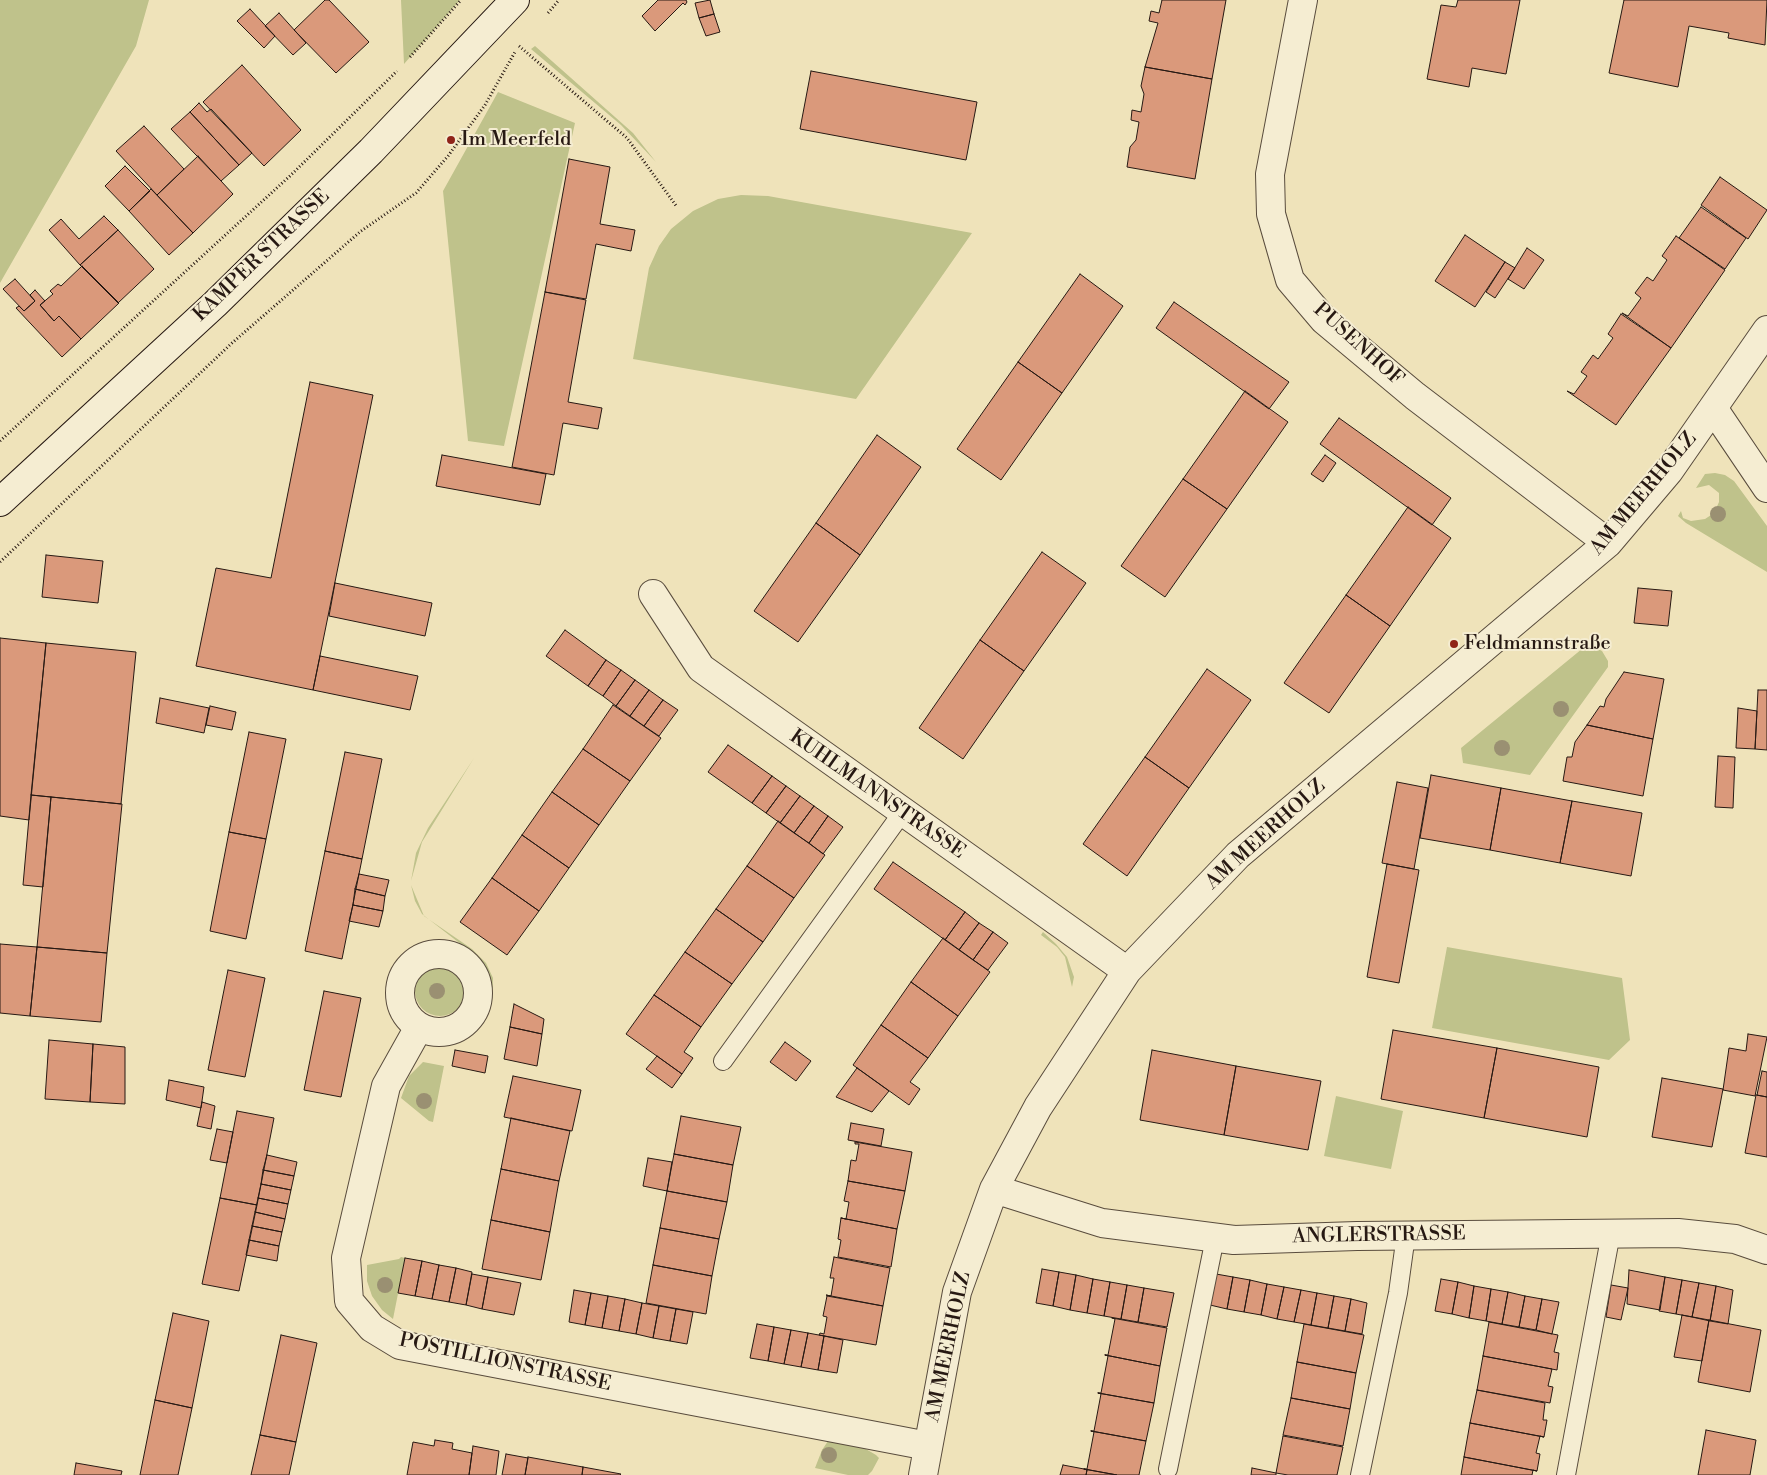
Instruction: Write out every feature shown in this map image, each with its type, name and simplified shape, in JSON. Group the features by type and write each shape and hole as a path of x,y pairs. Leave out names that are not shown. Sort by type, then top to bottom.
{"street":[{"name":"KAMPER STRASSE","path":"0,502 215,304 371,151 515,0"},
{"name":"PUSENHOF","path":"1303,0 1270,174 1271,214 1290,280 1324,320 1415,396 1608,544"},
{"name":"AM MEERHOLZ","path":"923,1475 957,1292 994,1189 1038,1106 1127,971 1238,855 1608,544 1669,471 1767,330"},
{"path":"1713,408 1767,488"},
{"name":"KUHLMANNSTRASSE","path":"653,594 701,668 902,813 1127,971"},
{"name":"POSTILLIONSTRASSE","path":"419,1027 386,1086 346,1258 349,1301 372,1328 400,1345 928,1446"},
{"name":"ANGLERSTRASSE","path":"994,1189 1102,1222 1234,1240 1406,1235 1678,1233 1735,1239 1767,1250"}],"lane":[{"path":"723,1061 902,813"},
{"path":"1566,1475 1611,1233"},
{"path":"1360,1475 1398,1293 1406,1235"},
{"path":"1168,1469 1215,1238"}],"path":[{"path":"0,441 292,175 404,64 461,0"},
{"path":"542,20 559,0"},
{"path":"0,562 232,343 361,231 416,193 448,156 485,105 518,46 524,39"},
{"path":"518,46 627,138 676,206"}],"green space":[{"path":"0,0 149,0 136,46 0,283"},
{"path":"401,0 460,0 404,64"},
{"path":"535,46 633,133 656,162 621,125 531,49"},
{"path":"498,92 575,123 504,446 468,441 443,191"},
{"path":"741,195 768,196 972,233 856,399 633,359 649,268 659,246 671,229 693,211 718,199"},
{"path":"1705,474 1725,475 1734,481 1767,526 1767,572 1686,523 1678,516 1681,511 1683,518 1691,521 1705,519 1714,513 1719,502 1719,493 1709,485 1696,488"},
{"path":"1588,644 1602,651 1608,661 1608,667 1530,775 1463,763 1461,748"},
{"path":"474,758 422,842 411,881 416,853 428,828"},
{"path":"411,885 424,915 415,901"},
{"path":"429,920 472,949 486,963 493,978 492,1004 489,1003 491,991 488,976 481,963 471,952"},
{"path":"1043,932 1067,957 1074,977 1072,987 1065,957 1057,947 1041,935"},
{"path":"1447,947 1622,978 1630,1040 1609,1060 1432,1028"},
{"path":"440,966 450,968 458,973 463,981 465,991 463,1001 458,1009 450,1014 440,1016 430,1014 422,1009 417,1001 415,991 417,981 422,973 430,968"},
{"path":"423,1062 444,1066 433,1122 429,1121 401,1098 409,1076"},
{"path":"1336,1096 1403,1111 1391,1169 1324,1156"},
{"path":"401,1257 405,1258 393,1319 382,1310 372,1296 367,1281 367,1265"},
{"path":"830,1438 859,1445 876,1455 879,1458 872,1471 868,1475 848,1475 815,1468 822,1450"}],"building":[{"path":"325,0 329,0 369,42 336,73 294,30"},
{"path":"658,0 686,0 687,2 685,5 683,3 655,31 642,16"},
{"path":"710,0 714,14 699,18 695,3"},
{"path":"1162,0 1226,0 1212,79 1145,67 1158,23 1149,21 1151,11 1159,13"},
{"path":"1458,0 1520,0 1506,74 1472,68 1469,87 1427,79 1441,5 1456,7"},
{"path":"1624,0 1767,0 1765,45 1728,38 1729,33 1689,26 1678,87 1609,73"},
{"path":"250,9 275,36 264,48 237,21"},
{"path":"279,13 306,43 293,55 265,26"},
{"path":"714,14 720,32 706,36 699,18"},
{"path":"242,65 301,130 264,166 203,102"},
{"path":"1145,67 1212,79 1195,179 1127,167 1130,147 1136,140 1139,122 1131,120 1132,110 1141,112 1144,94 1141,86"},
{"path":"811,71 977,102 966,160 800,129"},
{"path":"199,103 207,112 211,109 252,153 239,165 190,112"},
{"path":"190,112 239,165 221,181 171,129"},
{"path":"144,126 184,169 157,195 116,151"},
{"path":"198,156 233,194 193,233 157,195"},
{"path":"569,159 610,167 600,224 635,230 631,251 596,244 586,299 545,292"},
{"path":"125,166 150,191 129,211 105,186"},
{"path":"1720,177 1767,210 1748,239 1701,205"},
{"path":"151,189 193,233 169,255 129,211"},
{"path":"1701,207 1746,238 1725,269 1679,238"},
{"path":"104,216 118,230 80,265 49,230 61,219 79,239"},
{"path":"118,230 154,269 118,303 80,265"},
{"path":"1465,235 1505,262 1475,307 1435,281"},
{"path":"1676,236 1725,270 1671,348 1622,313 1628,316 1641,298 1635,293 1647,277 1653,281 1667,260 1662,256"},
{"path":"1527,248 1544,260 1524,289 1508,279"},
{"path":"1505,262 1515,268 1495,298 1486,292"},
{"path":"82,266 119,303 81,339 59,316 54,321 40,305 53,294 50,291 58,284 61,286"},
{"path":"1080,274 1123,306 1062,393 1018,362"},
{"path":"15,279 35,301 24,311 3,289"},
{"path":"35,290 45,301 40,305 54,321 59,316 81,339 62,357 16,308 19,306 24,311 35,301 30,295"},
{"path":"545,292 586,300 568,402 602,408 598,429 563,423 554,475 512,467"},
{"path":"1174,302 1289,382 1269,409 1156,328"},
{"path":"1621,314 1671,348 1616,425 1567,391 1574,394 1587,376 1581,372 1593,355 1598,359 1613,338 1608,334"},
{"path":"1018,362 1062,393 1001,480 957,449"},
{"path":"310,382 373,395 313,690 196,666 216,568 271,578"},
{"path":"1245,391 1288,422 1227,509 1183,479"},
{"path":"1339,418 1451,498 1432,525 1320,444"},
{"path":"877,435 921,467 860,555 816,523"},
{"path":"442,455 546,474 540,505 436,486"},
{"path":"1325,455 1336,463 1323,482 1311,474"},
{"path":"1183,479 1227,509 1165,597 1121,566"},
{"path":"1408,507 1451,538 1390,626 1346,595"},
{"path":"816,523 860,555 798,642 754,611"},
{"path":"1042,552 1086,583 1024,671 980,640"},
{"path":"46,555 103,561 98,603 42,597"},
{"path":"335,583 432,603 425,636 329,616"},
{"path":"1638,588 1672,591 1668,626 1634,623"},
{"path":"1346,595 1390,626 1329,713 1284,683"},
{"path":"565,630 606,660 588,686 546,656"},
{"path":"0,638 46,643 29,820 0,816"},
{"path":"980,640 1024,671 963,759 919,728"},
{"path":"46,643 136,652 121,804 31,795"},
{"path":"320,656 418,676 410,710 313,690"},
{"path":"606,660 621,670 603,696 588,686"},
{"path":"1207,669 1251,700 1189,788 1145,757"},
{"path":"621,670 635,680 616,706 603,696"},
{"path":"1624,672 1664,679 1653,739 1587,725 1600,706 1604,707 1606,699"},
{"path":"635,680 649,690 630,716 616,706"},
{"path":"649,690 663,700 644,726 630,716"},
{"path":"1758,690 1767,690 1767,750 1755,749"},
{"path":"160,698 209,708 204,733 156,723"},
{"path":"663,700 678,710 659,736 644,726"},
{"path":"613,705 661,738 630,781 583,749"},
{"path":"210,706 236,712 232,730 206,725"},
{"path":"1738,708 1757,711 1755,749 1736,748"},
{"path":"1587,725 1653,739 1643,796 1563,781 1567,757 1572,757 1575,742"},
{"path":"249,732 286,739 266,839 229,832"},
{"path":"728,745 772,776 752,803 708,772"},
{"path":"583,749 630,781 599,825 552,792"},
{"path":"345,752 382,759 362,859 325,851"},
{"path":"1718,756 1735,757 1733,808 1715,807"},
{"path":"1145,757 1189,788 1127,876 1083,844"},
{"path":"1431,775 1501,788 1490,850 1420,838"},
{"path":"772,776 786,786 766,813 752,803"},
{"path":"1397,782 1428,788 1414,869 1382,863"},
{"path":"786,786 800,796 780,823 766,813"},
{"path":"1501,788 1572,801 1560,863 1490,850"},
{"path":"552,792 599,825 569,868 522,835"},
{"path":"31,795 51,797 43,887 23,885"},
{"path":"800,796 814,806 794,833 780,823"},
{"path":"51,797 122,804 107,953 37,947"},
{"path":"1572,801 1642,813 1631,876 1560,863"},
{"path":"814,806 828,816 809,843 794,833"},
{"path":"828,816 843,827 823,854 809,843"},
{"path":"778,821 825,855 794,898 747,866"},
{"path":"229,832 266,839 246,939 210,931"},
{"path":"522,835 569,868 539,911 492,878"},
{"path":"325,851 362,859 342,959 305,951"},
{"path":"893,862 965,912 945,940 874,889"},
{"path":"1387,864 1419,870 1399,983 1367,977"},
{"path":"747,866 794,898 763,942 716,909"},
{"path":"359,874 389,880 385,896 355,889"},
{"path":"492,878 539,911 507,955 460,922"},
{"path":"355,889 385,896 383,911 353,905"},
{"path":"353,905 383,911 379,927 349,921"},
{"path":"716,909 763,942 732,984 685,952"},
{"path":"965,912 979,923 959,950 945,940"},
{"path":"979,923 993,932 973,960 959,950"},
{"path":"993,932 1008,943 988,970 973,960"},
{"path":"943,938 990,972 958,1016 911,982"},
{"path":"0,944 37,947 30,1016 0,1013"},
{"path":"37,947 107,953 101,1022 30,1016"},
{"path":"685,952 732,984 701,1027 654,995"},
{"path":"228,970 265,978 245,1077 208,1070"},
{"path":"911,982 958,1016 928,1058 881,1025"},
{"path":"324,991 361,998 341,1097 304,1090"},
{"path":"654,995 701,1027 684,1052 693,1058 682,1074 626,1034"},
{"path":"514,1004 544,1019 542,1034 510,1027"},
{"path":"881,1025 928,1058 910,1082 920,1089 909,1105 853,1065"},
{"path":"510,1027 542,1034 537,1066 504,1059"},
{"path":"1393,1030 1497,1048 1484,1118 1381,1099"},
{"path":"1748,1034 1767,1037 1755,1096 1723,1090 1729,1048 1746,1051"},
{"path":"49,1040 93,1044 90,1102 45,1099"},
{"path":"785,1042 811,1061 796,1081 770,1062"},
{"path":"93,1044 125,1047 125,1104 90,1102"},
{"path":"1497,1048 1599,1067 1587,1137 1484,1118"},
{"path":"455,1050 488,1056 485,1073 452,1066"},
{"path":"1152,1050 1236,1066 1224,1135 1140,1120"},
{"path":"657,1056 682,1074 672,1088 646,1069"},
{"path":"1236,1066 1321,1081 1308,1150 1224,1135"},
{"path":"857,1068 889,1091 872,1112 836,1097"},
{"path":"1762,1071 1767,1072 1767,1097 1757,1095"},
{"path":"513,1076 581,1090 572,1131 504,1117"},
{"path":"1662,1078 1723,1089 1712,1147 1652,1137"},
{"path":"169,1080 204,1087 201,1108 166,1100"},
{"path":"1756,1095 1767,1097 1767,1157 1745,1153"},
{"path":"202,1102 215,1106 211,1129 197,1126"},
{"path":"237,1111 274,1118 257,1205 220,1198"},
{"path":"681,1116 741,1127 733,1165 674,1154"},
{"path":"511,1118 570,1131 559,1181 501,1169"},
{"path":"851,1123 884,1129 881,1146 848,1140"},
{"path":"217,1129 233,1132 227,1163 210,1160"},
{"path":"855,1142 912,1152 905,1191 848,1181 851,1160 856,1161 859,1144 855,1144"},
{"path":"674,1154 733,1165 727,1202 667,1191"},
{"path":"267,1155 297,1162 294,1176 263,1170"},
{"path":"648,1158 672,1162 667,1191 643,1186"},
{"path":"501,1169 559,1181 550,1232 491,1220"},
{"path":"263,1170 294,1176 291,1190 261,1184"},
{"path":"848,1181 905,1191 897,1229 846,1219 849,1202 844,1201"},
{"path":"261,1184 291,1190 288,1204 258,1198"},
{"path":"667,1191 727,1202 719,1239 660,1228"},
{"path":"220,1198 257,1205 239,1291 202,1284"},
{"path":"258,1198 288,1204 285,1219 255,1212"},
{"path":"255,1212 285,1219 282,1232 252,1226"},
{"path":"841,1218 897,1229 891,1267 838,1257 841,1240 838,1239"},
{"path":"491,1220 550,1232 541,1280 482,1269"},
{"path":"252,1226 282,1232 279,1246 249,1240"},
{"path":"660,1228 719,1239 712,1276 653,1265"},
{"path":"249,1240 279,1246 277,1261 246,1255"},
{"path":"834,1257 890,1268 883,1306 831,1296 834,1278 830,1278"},
{"path":"405,1258 422,1261 415,1296 398,1293"},
{"path":"422,1261 439,1265 432,1299 415,1296"},
{"path":"439,1265 456,1268 449,1302 432,1299"},
{"path":"653,1265 712,1276 706,1314 646,1303"},
{"path":"456,1268 472,1272 466,1305 449,1302"},
{"path":"1042,1269 1059,1272 1053,1306 1036,1303"},
{"path":"1629,1270 1665,1277 1660,1310 1627,1304"},
{"path":"1059,1272 1076,1275 1070,1310 1053,1306"},
{"path":"472,1274 488,1277 482,1309 466,1305"},
{"path":"1216,1274 1233,1277 1227,1309 1210,1305"},
{"path":"1076,1275 1093,1279 1087,1313 1070,1310"},
{"path":"488,1277 521,1283 514,1315 482,1309"},
{"path":"1233,1277 1250,1280 1244,1312 1227,1309"},
{"path":"1665,1277 1682,1280 1676,1314 1659,1311"},
{"path":"1093,1279 1110,1282 1104,1316 1087,1313"},
{"path":"1441,1279 1458,1282 1452,1314 1435,1311"},
{"path":"1250,1280 1267,1284 1261,1315 1244,1312"},
{"path":"1682,1280 1699,1283 1692,1317 1676,1314"},
{"path":"1110,1282 1127,1285 1121,1319 1104,1316"},
{"path":"1458,1282 1474,1286 1469,1318 1452,1314"},
{"path":"1699,1283 1716,1286 1710,1321 1692,1317"},
{"path":"1267,1284 1284,1287 1277,1319 1261,1315"},
{"path":"1127,1285 1144,1288 1138,1322 1121,1319"},
{"path":"1611,1285 1628,1288 1621,1320 1606,1317"},
{"path":"1474,1286 1491,1289 1486,1321 1469,1318"},
{"path":"1716,1286 1733,1290 1728,1324 1710,1321"},
{"path":"1284,1287 1301,1290 1294,1322 1277,1319"},
{"path":"1144,1288 1174,1293 1167,1327 1138,1322"},
{"path":"1491,1289 1508,1292 1502,1324 1486,1321"},
{"path":"574,1290 591,1293 585,1325 569,1322"},
{"path":"1301,1290 1317,1293 1311,1325 1294,1322"},
{"path":"1508,1292 1525,1296 1519,1327 1502,1324"},
{"path":"591,1293 608,1296 602,1328 585,1325"},
{"path":"1317,1293 1334,1296 1328,1328 1311,1325"},
{"path":"608,1296 625,1299 619,1331 602,1328"},
{"path":"827,1296 883,1306 876,1345 819,1335 820,1333 824,1334 827,1317 823,1316"},
{"path":"1334,1296 1351,1299 1345,1331 1328,1328"},
{"path":"1525,1296 1542,1299 1536,1330 1519,1327"},
{"path":"625,1299 642,1303 636,1334 619,1331"},
{"path":"1351,1299 1367,1303 1362,1334 1345,1331"},
{"path":"1542,1299 1559,1302 1552,1334 1536,1330"},
{"path":"642,1303 659,1306 653,1338 636,1334"},
{"path":"659,1306 676,1309 670,1341 653,1338"},
{"path":"676,1309 693,1312 687,1344 670,1341"},
{"path":"173,1313 209,1321 192,1408 155,1400"},
{"path":"1682,1315 1709,1320 1702,1361 1674,1357"},
{"path":"1112,1318 1167,1328 1160,1366 1105,1355 1108,1355 1115,1319"},
{"path":"1709,1320 1761,1330 1750,1392 1698,1382"},
{"path":"1489,1322 1558,1335 1554,1352 1559,1353 1557,1370 1483,1356"},
{"path":"757,1324 774,1327 768,1361 750,1358"},
{"path":"1304,1324 1364,1335 1356,1373 1297,1362"},
{"path":"774,1327 791,1330 784,1364 768,1361"},
{"path":"791,1330 808,1333 801,1367 784,1364"},
{"path":"808,1333 824,1336 818,1370 801,1367"},
{"path":"281,1335 317,1343 296,1442 260,1435"},
{"path":"824,1336 843,1340 837,1373 818,1370"},
{"path":"1105,1355 1160,1366 1154,1403 1098,1393 1101,1393 1108,1356"},
{"path":"1483,1356 1552,1369 1548,1386 1553,1387 1550,1403 1477,1390"},
{"path":"1297,1362 1356,1373 1350,1409 1291,1398"},
{"path":"1477,1390 1545,1403 1543,1420 1547,1420 1544,1437 1470,1423"},
{"path":"1098,1393 1154,1403 1146,1441 1091,1431 1094,1431 1101,1394"},
{"path":"1291,1398 1350,1409 1343,1446 1283,1435"},
{"path":"155,1400 192,1408 178,1475 140,1475"},
{"path":"1470,1423 1540,1436 1536,1453 1540,1454 1537,1471 1464,1457"},
{"path":"1706,1430 1756,1440 1750,1475 1698,1475"},
{"path":"1091,1431 1146,1441 1139,1475 1117,1475 1084,1469 1087,1469 1094,1432"},
{"path":"260,1435 296,1442 289,1475 251,1475"},
{"path":"1283,1436 1343,1447 1337,1475 1288,1475 1276,1473"},
{"path":"435,1440 453,1443 452,1449 472,1453 469,1475 407,1475 413,1442 434,1446"},
{"path":"473,1446 499,1451 496,1475 469,1475"},
{"path":"506,1454 528,1458 525,1475 502,1475"},
{"path":"528,1457 583,1467 582,1475 525,1475"},
{"path":"1464,1457 1533,1470 1532,1475 1461,1475"},
{"path":"76,1463 122,1471 121,1475 74,1475"},
{"path":"1063,1465 1087,1470 1086,1475 1060,1475"},
{"path":"583,1467 621,1474 582,1475"},
{"path":"1252,1468 1276,1473 1276,1475 1251,1475"},
{"path":"1084,1469 1117,1475 1086,1475 1087,1470"}],"place":[{"name":"Im Meerfeld","path":"451,140"},
{"name":"Feldmannstraße","path":"1454,644"}]}
